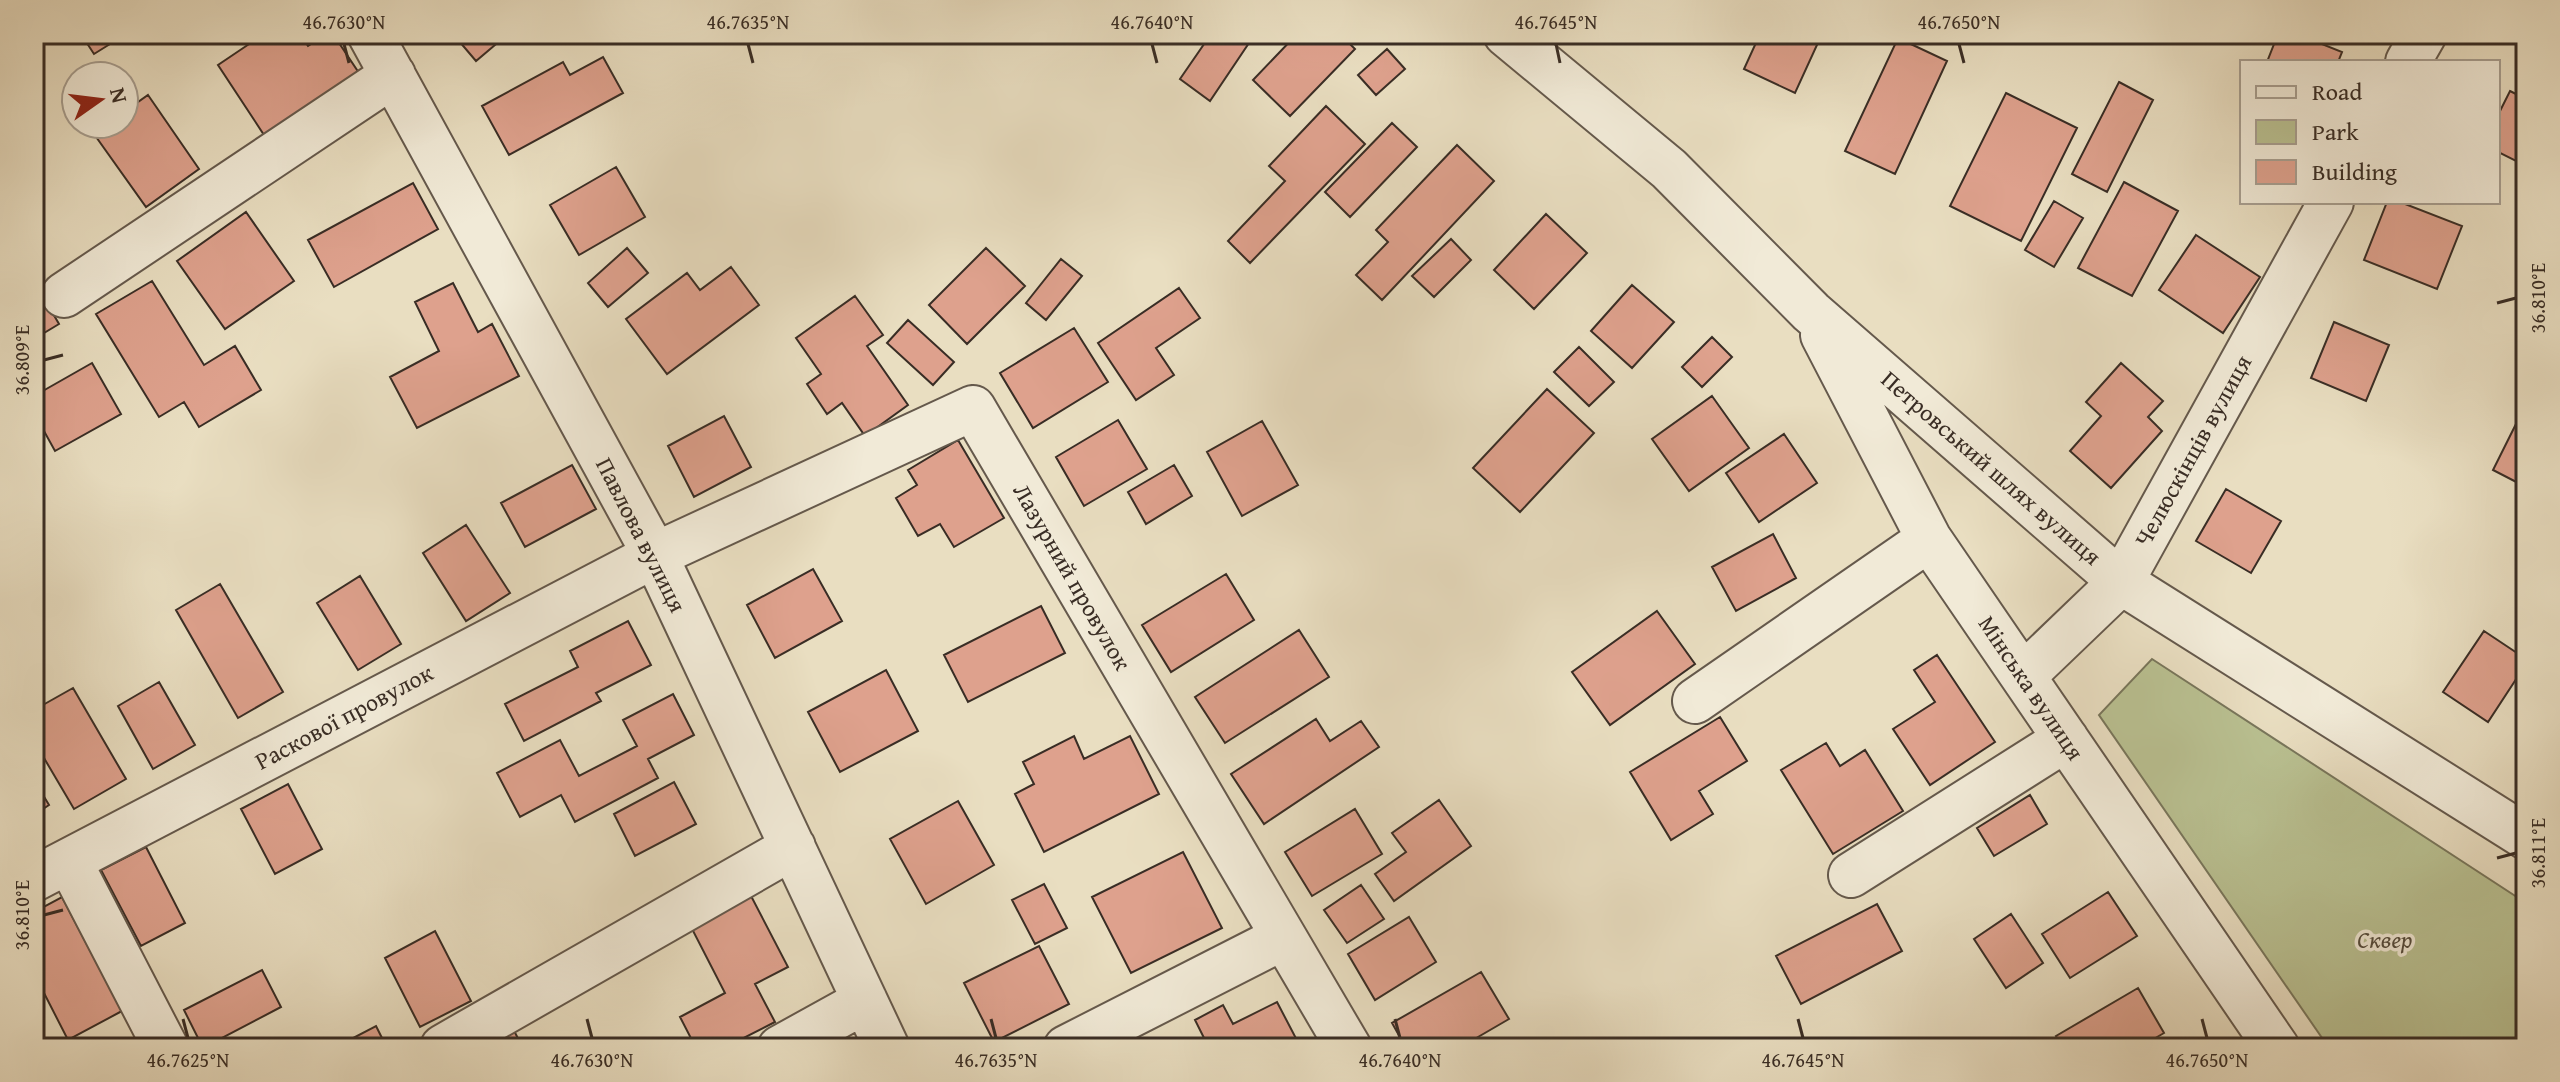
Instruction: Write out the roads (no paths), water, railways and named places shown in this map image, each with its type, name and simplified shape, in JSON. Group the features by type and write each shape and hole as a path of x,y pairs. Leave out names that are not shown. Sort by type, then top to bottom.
{"street":[{"name":"Павлова вулиця","path":"370,34 655,555 887,1048"},
{"name":"Петровський шлях вулиця","path":"1506,34 1669,169 1811,312 2121,582 2524,831"},
{"path":"2409,60 2424,34"},
{"path":"64,295 393,75"},
{"name":"Челюскінців вулиця","path":"2023,676 2121,582 2330,204"},
{"name":"Мінська вулиця","path":"1811,312 1929,539 2277,1048"},
{"name":"Лазурний провулок","path":"655,555 973,408 1349,1048"},
{"path":"1695,701 1929,539"},
{"name":"Раскової провулок","path":"51,870 655,555"},
{"path":"1851,875 2066,739"},
{"path":"443,1047 793,847"},
{"path":"51,870 166,1048"},
{"path":"1066,1048 1282,938"},
{"path":"780,1048 865,1001"}],"park label":[{"name":"Сквер","path":"2385,940"}]}
